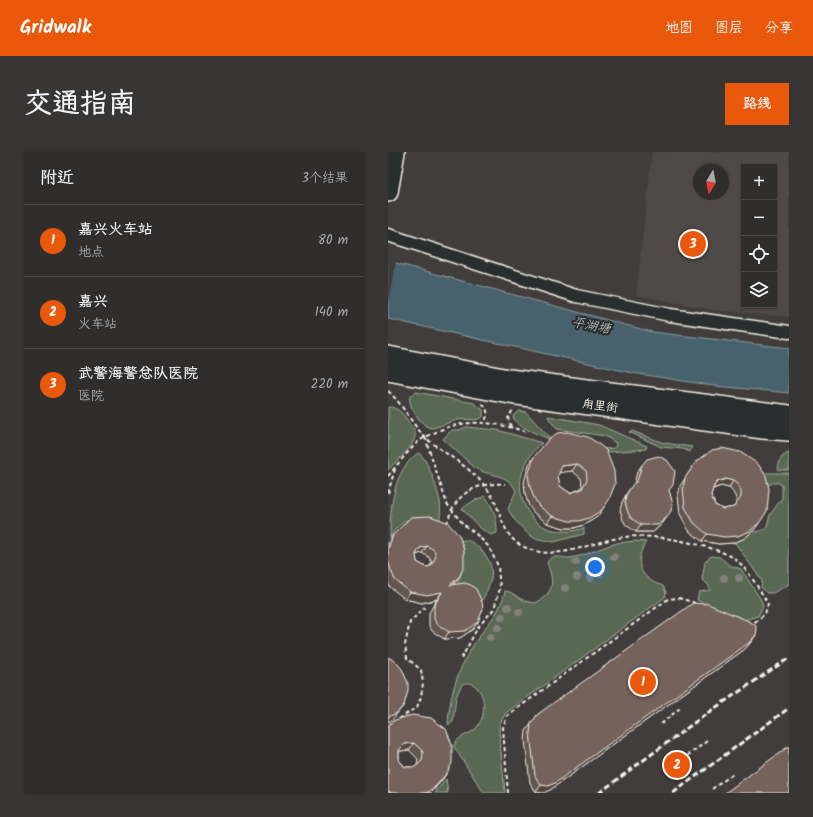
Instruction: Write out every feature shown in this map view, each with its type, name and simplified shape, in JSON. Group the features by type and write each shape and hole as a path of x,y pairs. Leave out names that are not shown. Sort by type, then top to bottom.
{"main road":[{"path":"388,192 395,152"},
{"name":"甪里街","path":"388,356 509,379 789,415"},
{"name":"甪里街","path":"388,371 510,394 763,429 789,430"}],"street":[{"path":"388,235 576,296 670,315 789,332"}],"path":[{"path":"388,391 398,399 425,437 447,504 463,524 489,547 498,566 500,588 494,609 472,635 460,662"},
{"path":"480,402 486,407 488,413 488,418 483,423"},
{"path":"511,427 508,418 515,406"},
{"path":"388,476 425,437 462,423 483,423 511,427 526,432"},
{"path":"425,437 469,468 478,477 492,497 509,536 523,546 539,551 562,553 625,537 649,536 670,538 722,553 735,559 768,604 765,614 758,621 752,625 745,625"},
{"path":"388,492 395,468"},
{"path":"447,528 454,505 465,494 480,485 505,484"},
{"path":"508,793 503,728 504,722 512,712 668,599 679,598 700,606"},
{"path":"397,720 417,707 421,697 423,683 420,670 407,658 405,645 410,622 424,606"},
{"path":"660,724 680,708"},
{"path":"687,756 707,741"},
{"path":"712,789 733,774"}],"shaded area":[{"path":"652,152 789,152 789,317 713,310 636,295"}],"green space":[{"path":"416,392 474,403 483,410 483,417 477,419 458,420 431,428 419,419 413,410 410,396"},
{"path":"388,407 401,412 415,432 415,437 410,448 388,470"},
{"path":"519,411 526,412 549,437 548,439 518,424 513,416"},
{"path":"548,416 599,425 647,446 646,449 610,452 602,451 602,449 615,448 616,443 605,436 557,429"},
{"path":"466,427 497,430 542,443 530,457 522,474 521,489 524,505 533,518 545,527 564,531 584,528 584,534 554,542 534,538 527,533 514,519 508,509 516,491 513,485 503,478 475,468 443,439 452,430 459,430"},
{"path":"632,431 664,443 692,447 690,452 683,449 661,447 629,432"},
{"path":"418,453 425,460 435,482 440,501 440,520 424,518 411,519 401,524 390,537 392,503 398,480 403,469"},
{"path":"789,453 789,470 778,470 780,459"},
{"path":"740,470 764,473 789,473 789,584 773,593 767,593 761,587 762,581 733,540 746,529 757,532 766,529 770,515 782,498 782,486 779,483 772,483 767,486"},
{"path":"485,496 493,509 496,523 497,533 491,535 480,528 462,509 473,501"},
{"path":"465,540 472,542 479,548 487,558 492,572 489,586 479,608 455,586 461,576 461,564 455,541"},
{"path":"635,541 646,542 640,558 641,568 643,573 654,583 663,586 666,592 665,597 506,713 500,723 499,731 505,793 484,793 454,747 455,743 460,738 475,729 478,725 484,710 483,699 478,689 473,684 462,684 456,697 453,722 448,725 450,703 456,681 465,660 476,641 497,612 505,591 508,591 525,601 535,603 546,595 551,586 551,575 547,563 551,558 575,557 617,543"},
{"path":"711,556 720,557 729,565 741,569 761,600 763,606 758,616 744,620 697,600 699,592 710,590 709,586 702,579 705,562"},
{"path":"446,779 448,793 435,793"}],"water":[{"name":"平湖塘","path":"388,261 652,332 789,348 789,393 715,386 633,373 388,319"}],"pier":[{"path":"388,259 396,261 388,304"}],"building":[{"path":"567,432 588,437 596,442 606,450 614,471 615,484 609,500 602,510 589,518 579,521 569,521 552,516 539,506 534,498 528,475 534,457 547,441 557,433","holes":["577,464 586,471 587,479 582,489 570,493 560,486 558,476 562,466"]},
{"path":"722,448 740,452 758,464 766,476 769,489 767,511 760,522 750,531 738,536 724,537 707,534 694,523 685,507 683,488 685,478 696,462 712,450","holes":["726,479 733,481 738,485 741,491 741,497 734,507 723,509 715,505 711,495 714,486 717,482"]},
{"path":"658,456 667,460 675,471 673,485 669,490 673,504 667,517 658,525 641,525 631,518 628,513 625,502 626,495 633,484 637,481 642,465 647,459"},
{"path":"430,516 447,522 459,535 464,550 464,567 459,577 450,585 465,583 471,585 476,589 482,602 483,609 478,622 465,631 449,632 437,624 434,619 434,606 442,592 427,595 410,592 395,580 390,568 388,549 393,535 411,517","holes":["427,546 434,550 436,556 431,566 426,567 417,562 416,554 420,548"]},
{"path":"693,603 708,604 751,622 756,626 756,635 750,642 555,783 548,786 541,785 535,776 530,733 531,724 538,714"},
{"path":"388,657 396,662 402,669 408,683 408,691 404,705 397,713 388,717"},
{"path":"412,715 431,718 446,729 452,745 452,763 447,773 435,787 428,792 392,793 388,791 388,725 395,720","holes":["414,743 423,752 422,761 415,767 405,767 399,760 399,750 405,744"]},
{"path":"789,746 789,793 725,793"}],"railway":[{"path":"599,793 706,714 789,658"},
{"path":"673,793 789,708"}],"place":[{"name":"武警海警总队医院","path":"693,244"},
{"name":"嘉兴火车站","path":"643,682"},
{"name":"嘉兴","path":"677,765"}]}
